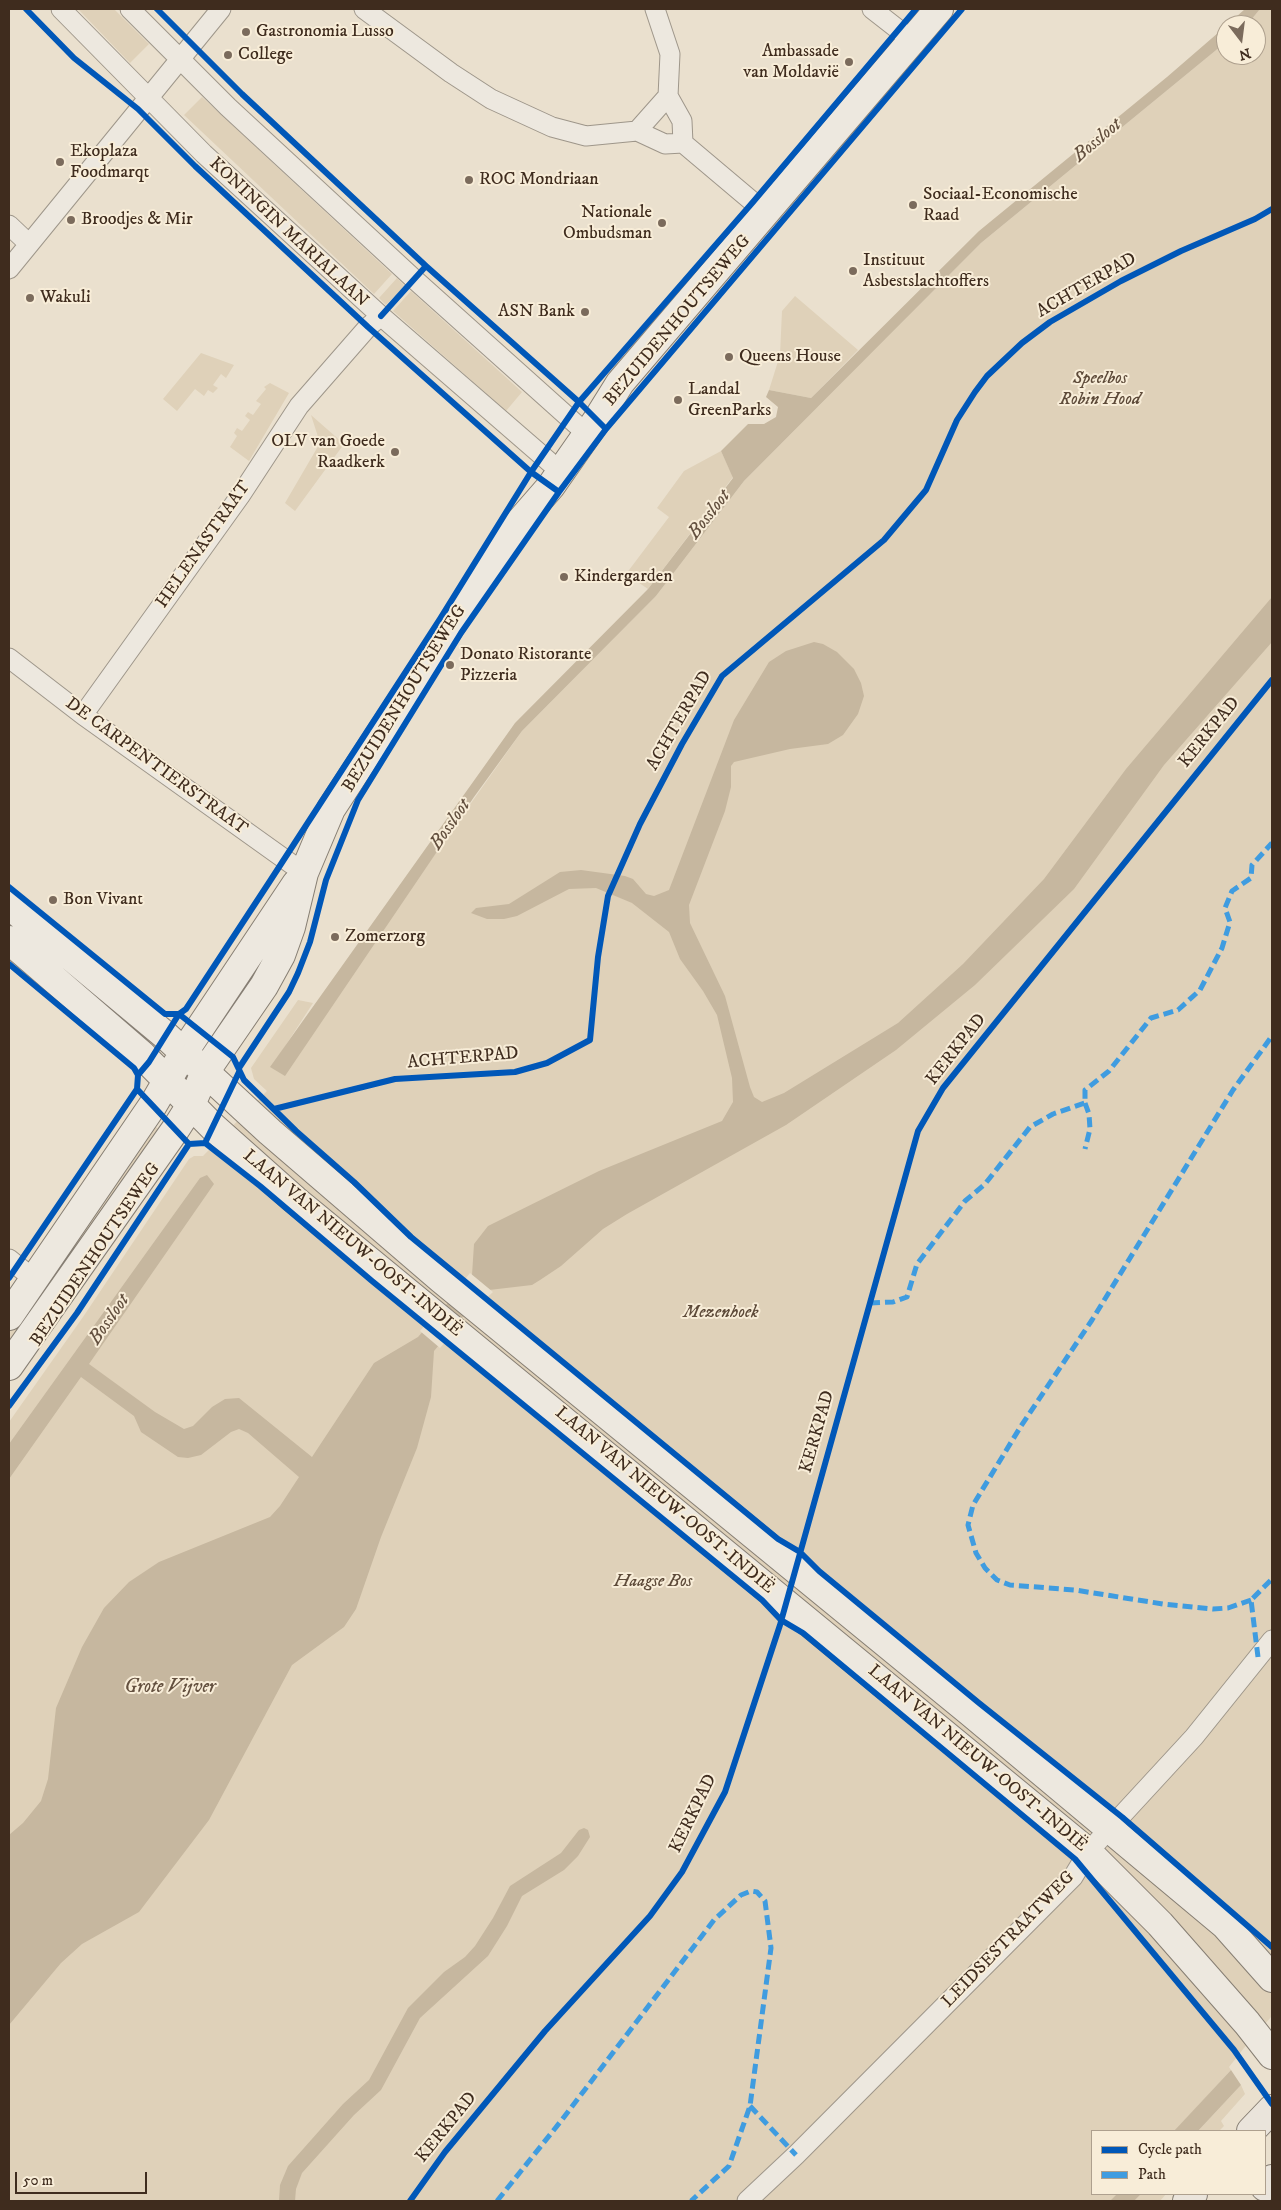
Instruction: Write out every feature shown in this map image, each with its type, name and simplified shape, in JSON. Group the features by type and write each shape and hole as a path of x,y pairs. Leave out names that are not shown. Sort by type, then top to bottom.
{"main road":[{"name":"BEZUIDENHOUTSEWEG","path":"9,1366 191,1105 206,1072 264,986 280,955 291,927 304,872 331,809 555,467 581,430 620,383 940,9"},
{"name":"BEZUIDENHOUTSEWEG","path":"9,1316 153,1105 184,1052 304,872"},
{"name":"LAAN VAN NIEUW-OOST-INDIË","path":"9,905 184,1052 304,1162 441,1278 1110,1827 1225,1925 1272,1978"},
{"name":"LAAN VAN NIEUW-OOST-INDIË","path":"9,940 142,1056 191,1105 295,1200 1088,1852 1160,1924 1272,2054"},
{"path":"1252,2130 1272,2108"}],"street":[{"name":"KONINGIN MARIALAAN","path":"61,9 147,98 381,316 555,467"},
{"path":"130,9 179,60 401,268 581,430"},
{"path":"9,269 221,9"},
{"path":"364,9 451,73 491,99 552,127 586,136 637,131 665,144 683,143 766,213"},
{"path":"655,9 670,54 668,96 682,122 683,143"},
{"path":"872,9 912,41"},
{"path":"637,131 668,96"},
{"path":"9,225 29,244"},
{"name":"HELENASTRAAT","path":"83,715 240,496 299,406 368,327 381,316"},
{"name":"DE CARPENTIERSTRAAT","path":"9,658 83,715 304,872"},
{"path":"9,1259 34,1280"},
{"name":"LEIDSESTRAATWEG","path":"747,2201 796,2155 1073,1877 1088,1852 1194,1737 1272,1640"}],"green space":[{"path":"78,9 114,9 149,44 130,63"},
{"name":"Haagse Bos","path":"1260,9 1272,9 1272,2019 1271,2017 1244,2048 1229,2067 1231,2070 1176,2130 1091,2130 1091,2195 1123,2195 1118,2201 9,2201 9,1422 83,1317 189,1159 194,1156 203,1156 267,1091 254,1079 251,1068 298,1000 313,1003 271,1068 435,854 522,731 656,596 744,481 981,243 1216,50 1216,65 1266,65 1266,15 1255,15"},
{"path":"202,97 392,274 374,294 184,115"},
{"path":"397,278 405,286 386,305 379,298"},
{"path":"411,291 522,392 506,411 393,311"},
{"path":"795,296 858,350 811,398 769,390 780,355 782,311"},
{"path":"201,353 234,365 226,378 221,374 213,385 218,388 213,393 208,390 204,396 195,389 177,411 163,399"},
{"path":"270,383 289,393 249,461 230,447 237,436 234,433 237,428 242,431 250,420 245,416 248,412 253,415 261,404 256,401 266,389 264,387"},
{"path":"311,415 344,444 295,511 285,503 320,443"},
{"path":"721,451 733,477 648,589 626,574 669,517 657,508 684,471"},
{"path":"152,1123 161,1132 9,1349 9,1333"},
{"path":"1241,2085 1245,2094 1221,2121 1224,2126 1220,2130 1199,2130"},
{"path":"1140,2195 1165,2195 1160,2201 1134,2201"}],"water":[{"path":"1245,9 1260,9 1255,15 1238,15"},
{"name":"Bossloot","path":"1216,35 1216,50 981,243 744,481 656,596 522,731 474,797 285,1076 270,1067 515,723 648,589 733,478 721,451 748,424 764,424 776,417 778,407 766,397 769,390 811,398 979,231"},
{"name":"Grote Vijver","path":"1272,597 1272,642 1164,765 1074,889 975,985 896,1050 786,1125 603,1229 561,1266 532,1285 489,1290 459,1321 434,1351 431,1397 417,1448 381,1537 356,1609 344,1627 292,1665 209,1820 139,1912 82,1944 61,1963 9,2025 9,1835 23,1823 41,1801 48,1779 56,1708 82,1647 104,1608 129,1582 159,1562 270,1517 280,1506 299,1477 248,1433 239,1429 231,1432 201,1455 188,1458 178,1457 141,1432 134,1416 81,1377 9,1479 9,1444 200,1178 207,1175 214,1184 89,1364 155,1412 184,1429 193,1426 212,1407 225,1399 239,1398 312,1457 374,1363 418,1337 472,1275 474,1244 488,1226 599,1171 722,1121 733,1102 732,1078 717,1015 703,991 680,959 669,932 632,903 596,888 569,889 517,916 504,919 487,919 471,913 476,908 509,904 560,872 581,870 625,876 633,879 646,894 654,896 669,890 734,720 769,662 786,651 814,642 823,644 837,652 854,669 861,683 864,696 858,714 843,735 828,744 790,749 734,762 731,766 731,787 725,811 689,905 690,923 725,996 750,1087 754,1097 762,1102 784,1093 898,1023 963,964 1044,879 1126,769"},
{"path":"584,1828 588,1830 590,1837 578,1856 564,1870 522,1896 507,1926 488,1956 420,2018 381,2090 354,2115 302,2173 296,2189 295,2201 279,2201 280,2185 288,2166 343,2104 369,2080 408,2008 444,1972 465,1957 475,1946 510,1886 561,1853 579,1830"},
{"path":"1231,2070 1241,2085 1199,2130 1175,2130"},
{"path":"1116,2195 1140,2195 1134,2201 1110,2201"}],"pier":[{"path":"470,1273 493,1292 469,1315 457,1289"},
{"path":"441,1306 462,1323 440,1348 420,1331"}],"marked path":[{"path":"870,1303 893,1302 907,1297 917,1264 965,1201 985,1184 1030,1127 1053,1114 1085,1103 1085,1090 1109,1071 1151,1018 1178,1010 1200,990 1222,948 1230,922 1225,908 1232,891 1251,878 1252,865 1272,843"},
{"path":"1251,1600 1228,1608 1213,1609 1163,1604 1075,1590 1010,1585 997,1580 985,1568 976,1553 968,1525 973,1505 1021,1426 1092,1320 1233,1090 1272,1036"},
{"path":"1085,1103 1089,1114 1090,1129 1085,1149"},
{"path":"1258,1657 1251,1600 1272,1579"},
{"path":"497,2201 561,2121 714,1920 741,1895 751,1891 757,1892 765,1901 771,1948 750,2106 729,2166 691,2201"},
{"path":"750,2106 796,2155"}],"cycle path":[{"path":"26,9 74,58 138,109 195,166 368,327 531,472 559,492"},
{"path":"157,9 242,94 426,266 579,402 606,429"},
{"path":"138,1075 149,1062 179,1014 186,1009 270,881 440,619 531,472 579,402 753,202 916,9"},
{"path":"239,1068 289,992 298,973 310,942 326,880 358,800 461,633 559,492 606,429 962,9"},
{"name":"ACHTERPAD","path":"274,1109 395,1079 515,1072 547,1063 590,1040 598,957 608,896 640,824 682,744 722,676 884,540 926,490 957,420 975,392 987,376 1022,343 1050,322 1121,281 1181,251 1255,219 1272,209"},
{"path":"381,316 426,266"},
{"name":"KERKPAD","path":"410,2201 445,2152 545,2031 650,1916 682,1872 725,1792 780,1625 918,1131 943,1088 1272,680"},
{"path":"9,887 165,1014 179,1014"},
{"path":"9,964 134,1068 138,1075 137,1089 189,1144 205,1143 260,1186 372,1281 762,1600 781,1620 803,1633 1075,1859 1234,2050 1272,2104"},
{"path":"179,1014 233,1057 244,1080 296,1131 354,1182 411,1237 778,1539 800,1552 819,1571 979,1703 1122,1817 1272,1947"},
{"path":"205,1143 239,1072"},
{"path":"9,1278 137,1089"},
{"path":"9,1406 77,1313 189,1144"}],"place":[{"name":"Gastronomia Lusso","path":"246,32"},
{"name":"College","path":"228,55"},
{"name":"Ambassade van Moldavië","path":"849,62"},
{"name":"Ekoplaza Foodmarqt","path":"60,162"},
{"name":"ROC Mondriaan","path":"469,180"},
{"name":"Sociaal-Economische Raad","path":"913,205"},
{"name":"Broodjes & Mir","path":"71,220"},
{"name":"Nationale Ombudsman","path":"662,223"},
{"name":"Instituut Asbestslachtoffers","path":"853,271"},
{"name":"Wakuli","path":"30,298"},
{"name":"ASN Bank","path":"585,312"},
{"name":"Queens House","path":"729,357"},
{"name":"Landal GreenParks","path":"678,400"},
{"name":"OLV van Goede Raadkerk","path":"395,452"},
{"name":"Kindergarden","path":"564,577"},
{"name":"Donato Ristorante Pizzeria","path":"450,665"},
{"name":"Bon Vivant","path":"53,900"},
{"name":"Zomerzorg","path":"335,937"}],"park label":[{"name":"Speelbos Robin Hood","path":"1100,389"},
{"name":"Mezenhoek","path":"721,1313"}]}
